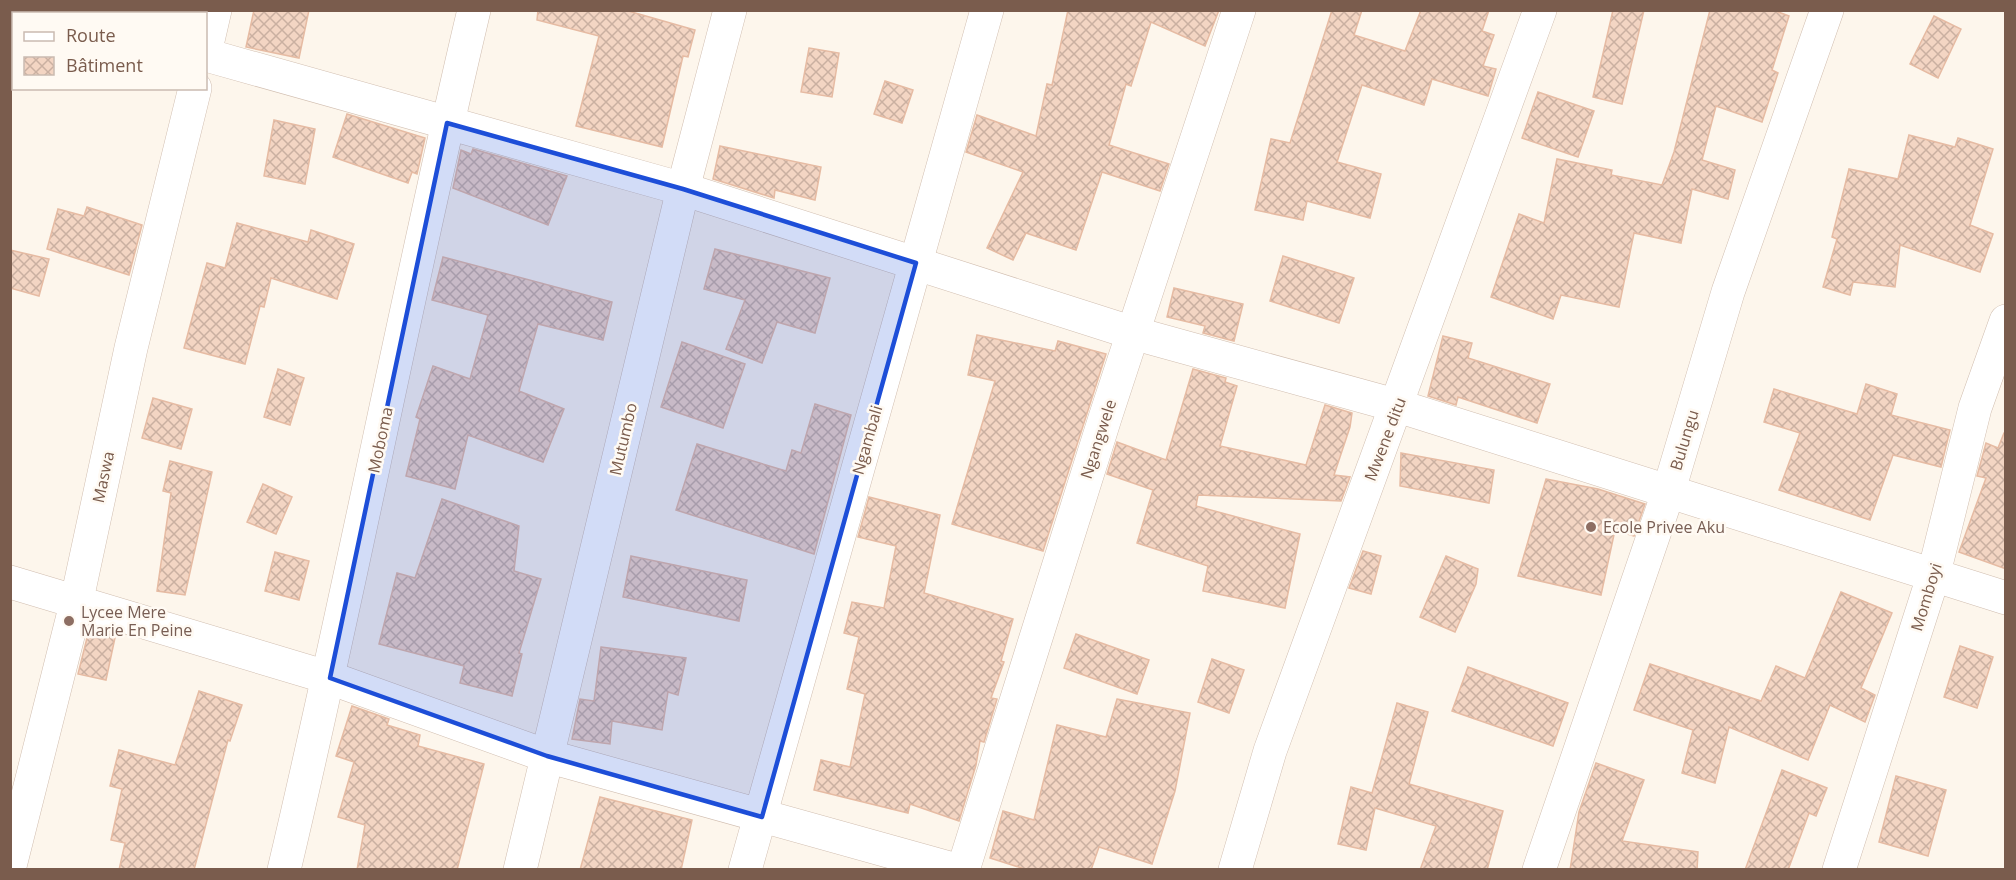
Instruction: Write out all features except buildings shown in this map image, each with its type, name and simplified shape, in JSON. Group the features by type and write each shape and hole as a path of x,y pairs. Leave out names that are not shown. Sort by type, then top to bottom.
{"street":[{"path":"207,44 215,10"},
{"name":"Moboma","path":"284,870 330,678 447,123 474,10"},
{"name":"Mutumbo","path":"520,870 682,189 729,10"},
{"name":"Ngambali","path":"745,870 762,817 987,10"},
{"name":"Ngangwele","path":"963,870 1133,333 1239,10"},
{"name":"Mwene ditu","path":"1235,870 1274,740 1398,406 1540,10"},
{"name":"Bulungu","path":"1539,870 1669,490 1728,292 1827,10"},
{"path":"207,55 682,189 1133,333 1398,406 1669,490 1933,577 2006,598"},
{"name":"Maswa","path":"10,866 76,604 131,348 195,90"},
{"name":"Momboyi","path":"1839,870 1933,577 1975,408 2006,321"},
{"path":"10,582 76,604 330,678 547,756 956,870"}],"highlighted area":[{"path":"447,123 683,189 916,263 762,817 547,756 330,678"}],"place":[{"name":"Ecole Privee Aku","path":"1591,527"},
{"name":"Lycee Mere Marie En Peine","path":"69,621"}]}
